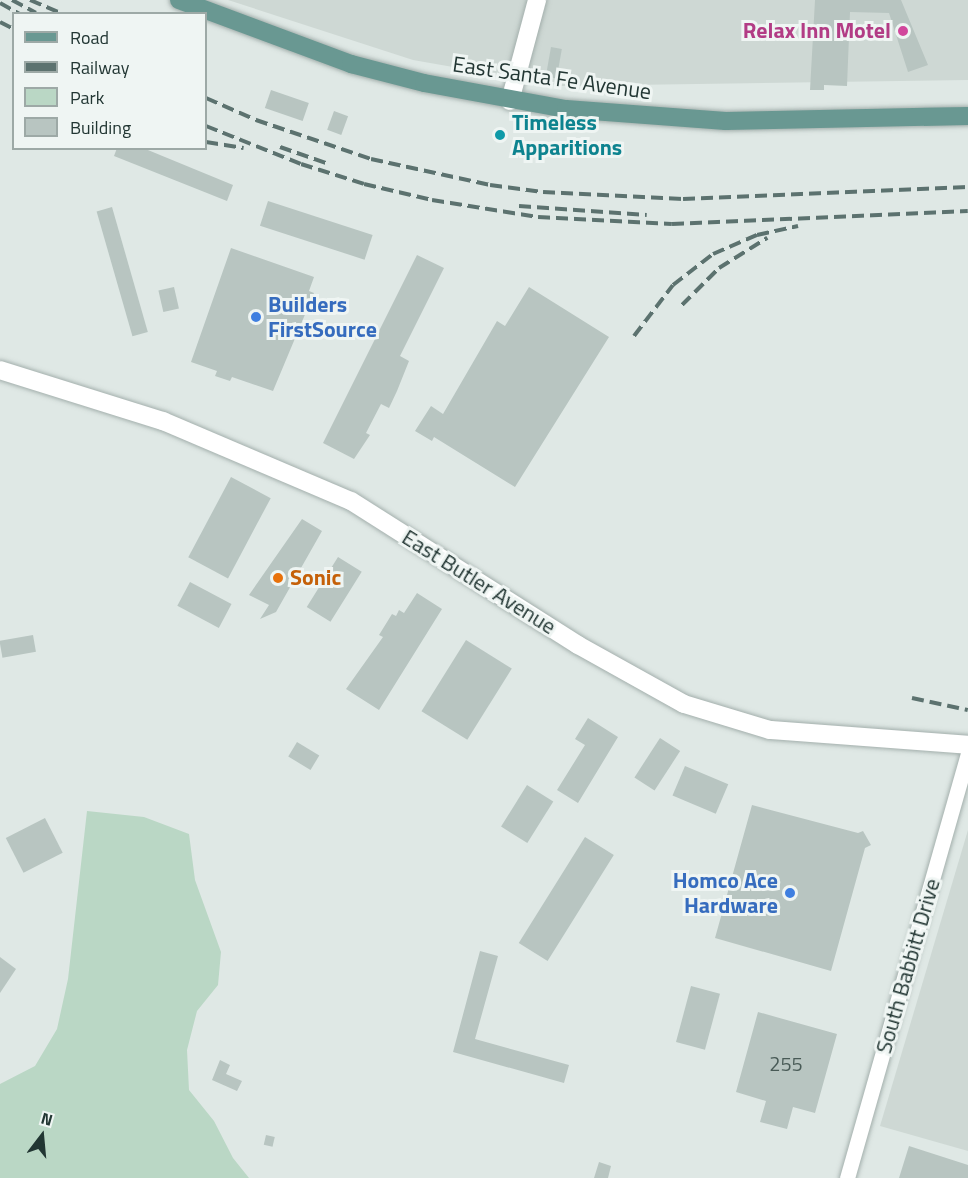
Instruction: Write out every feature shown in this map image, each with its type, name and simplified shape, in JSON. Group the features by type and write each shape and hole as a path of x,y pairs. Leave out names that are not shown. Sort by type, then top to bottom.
{"main road":[{"name":"East Santa Fe Avenue","path":"179,0 351,64 510,100 594,113 726,122 968,116"},
{"path":"510,100 537,0"},
{"name":"East Butler Avenue","path":"0,370 163,421 351,501 578,645 684,704 770,730 968,745"}],"street":[{"name":"South Babbitt Drive","path":"847,1178 968,753"}],"shaded area":[{"path":"228,0 968,0 968,80 562,86 413,60"},
{"path":"968,830 968,1151 880,1126"}],"green space":[{"path":"87,811 144,817 189,834 195,880 221,952 218,985 197,1011 187,1050 189,1090 214,1121 233,1158 249,1178 0,1178 0,1084 35,1066 57,1029 68,979"}],"building":[{"path":"815,0 901,0 928,65 908,72 889,13 850,12 847,86 824,85 824,90 810,90"},
{"path":"551,47 562,49 557,78 546,77"},
{"path":"271,90 309,103 303,121 265,108"},
{"path":"334,111 348,116 341,135 327,130"},
{"path":"116,150 148,150 233,185 227,201 114,156"},
{"path":"268,201 373,235 365,260 260,226"},
{"path":"112,207 148,332 132,336 97,211"},
{"name":"Builders FirstSource","path":"231,248 314,277 309,291 314,293 273,391 232,377 230,381 215,376 217,371 191,362"},
{"path":"417,255 444,268 400,356 409,361 389,408 381,404 366,433 370,435 354,459 323,443"},
{"path":"174,287 179,308 163,312 158,291"},
{"path":"529,287 609,337 515,487 434,437 432,441 415,431 431,406 443,414 497,321 505,326"},
{"path":"231,477 271,498 228,578 188,557"},
{"path":"302,519 322,531 276,612 260,619 269,605 249,595"},
{"path":"338,557 362,572 330,622 307,607"},
{"path":"190,582 231,604 219,628 177,606"},
{"path":"417,593 442,609 379,710 346,689 383,637 379,635 392,614 396,616 399,610 404,613"},
{"path":"33,635 36,652 2,658 0,641"},
{"path":"466,640 512,669 467,740 421,711"},
{"path":"588,718 618,737 578,803 557,790 585,745 575,739"},
{"path":"660,738 680,751 655,790 634,777"},
{"path":"297,742 319,755 311,770 288,757"},
{"path":"685,766 728,784 716,814 672,795"},
{"path":"527,785 553,801 527,843 501,827"},
{"name":"Homco Ace Hardware","path":"752,805 858,833 863,831 871,845 865,848 831,971 715,938"},
{"path":"45,818 63,853 24,873 6,838"},
{"path":"585,837 614,855 548,961 519,943"},
{"path":"480,951 498,956 475,1039 569,1065 564,1083 453,1052"},
{"path":"0,957 16,969 0,993"},
{"path":"691,986 720,994 705,1050 676,1042"},
{"path":"758,1012 837,1034 815,1113 793,1107 787,1129 760,1122 766,1101 736,1092"},
{"path":"220,1060 230,1065 226,1074 242,1081 237,1091 212,1080"},
{"path":"266,1135 275,1137 273,1147 264,1145"},
{"path":"909,1146 968,1165 968,1178 899,1178"},
{"path":"599,1162 611,1166 608,1178 594,1178"}],"railway":[{"path":"12,0 34,12"},
{"path":"30,0 58,12"},
{"path":"0,3 16,12"},
{"path":"0,22 12,28"},
{"path":"207,98 256,120 371,159 490,185 543,192 683,199 968,187"},
{"path":"207,126 301,164 364,184 432,200 538,217 672,224 968,211"},
{"path":"207,142 244,148"},
{"path":"280,147 326,163"},
{"path":"519,206 647,215"},
{"path":"634,336 673,285 713,254 757,235 798,226"},
{"path":"682,305 719,268 767,238"},
{"path":"912,698 968,710"}],"place":[{"name":"Relax Inn Motel","path":"903,31"},
{"name":"Timeless Apparitions","path":"500,135"},
{"name":"Builders FirstSource","path":"256,317"},
{"name":"Sonic","path":"278,578"},
{"name":"Homco Ace Hardware","path":"790,893"}]}
